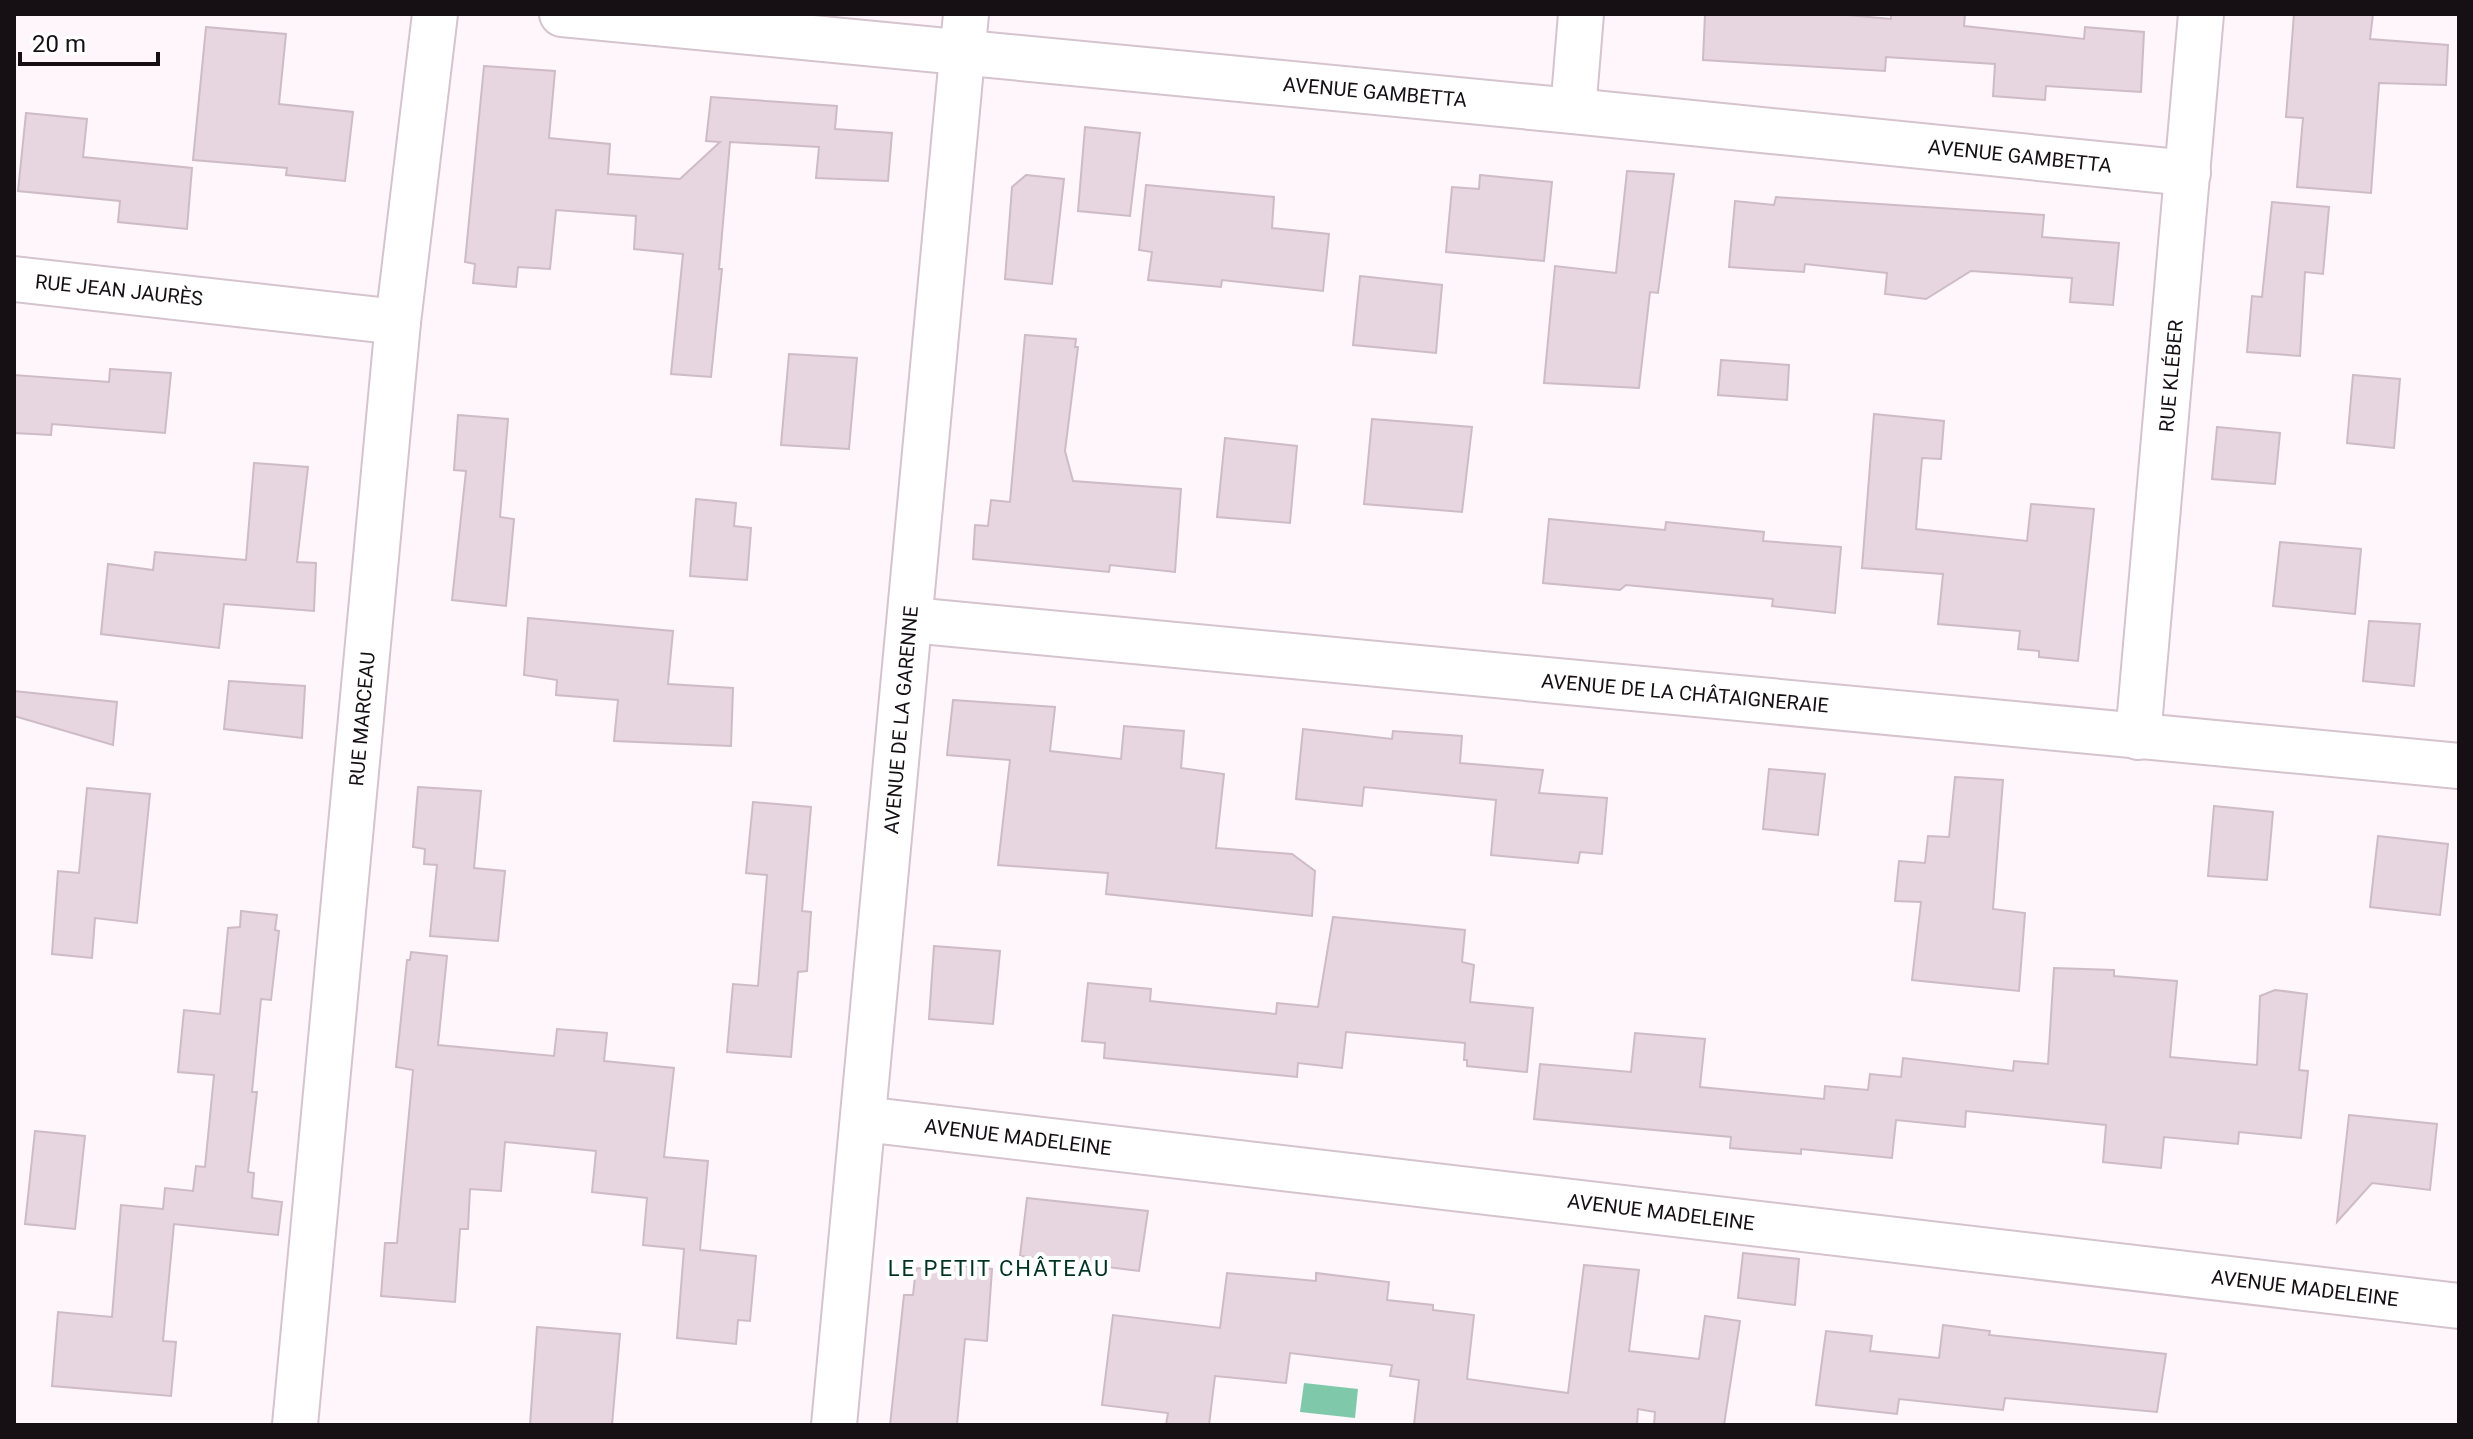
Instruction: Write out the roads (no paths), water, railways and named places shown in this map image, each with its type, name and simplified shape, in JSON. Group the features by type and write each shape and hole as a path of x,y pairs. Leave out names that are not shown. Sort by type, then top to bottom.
{"street":[{"name":"RUE MARCEAU","path":"295,1425 398,322 435,14"},
{"name":"AVENUE GAMBETTA","path":"562,14 964,34 1573,111 2188,173"},
{"path":"1573,111 1581,14"},
{"name":"RUE KLÉBER","path":"2138,737 2201,14"},
{"name":"AVENUE DE LA GARENNE","path":"834,1425 964,34"},
{"name":"RUE JEAN JAURÈS","path":"14,279 398,322"},
{"name":"AVENUE DE LA CHÂTAIGNERAIE","path":"911,620 2459,766"},
{"name":"AVENUE MADELEINE","path":"863,1119 2459,1306"}],"district":[{"name":"LE PETIT CHÂTEAU","path":"999,1268"}]}
